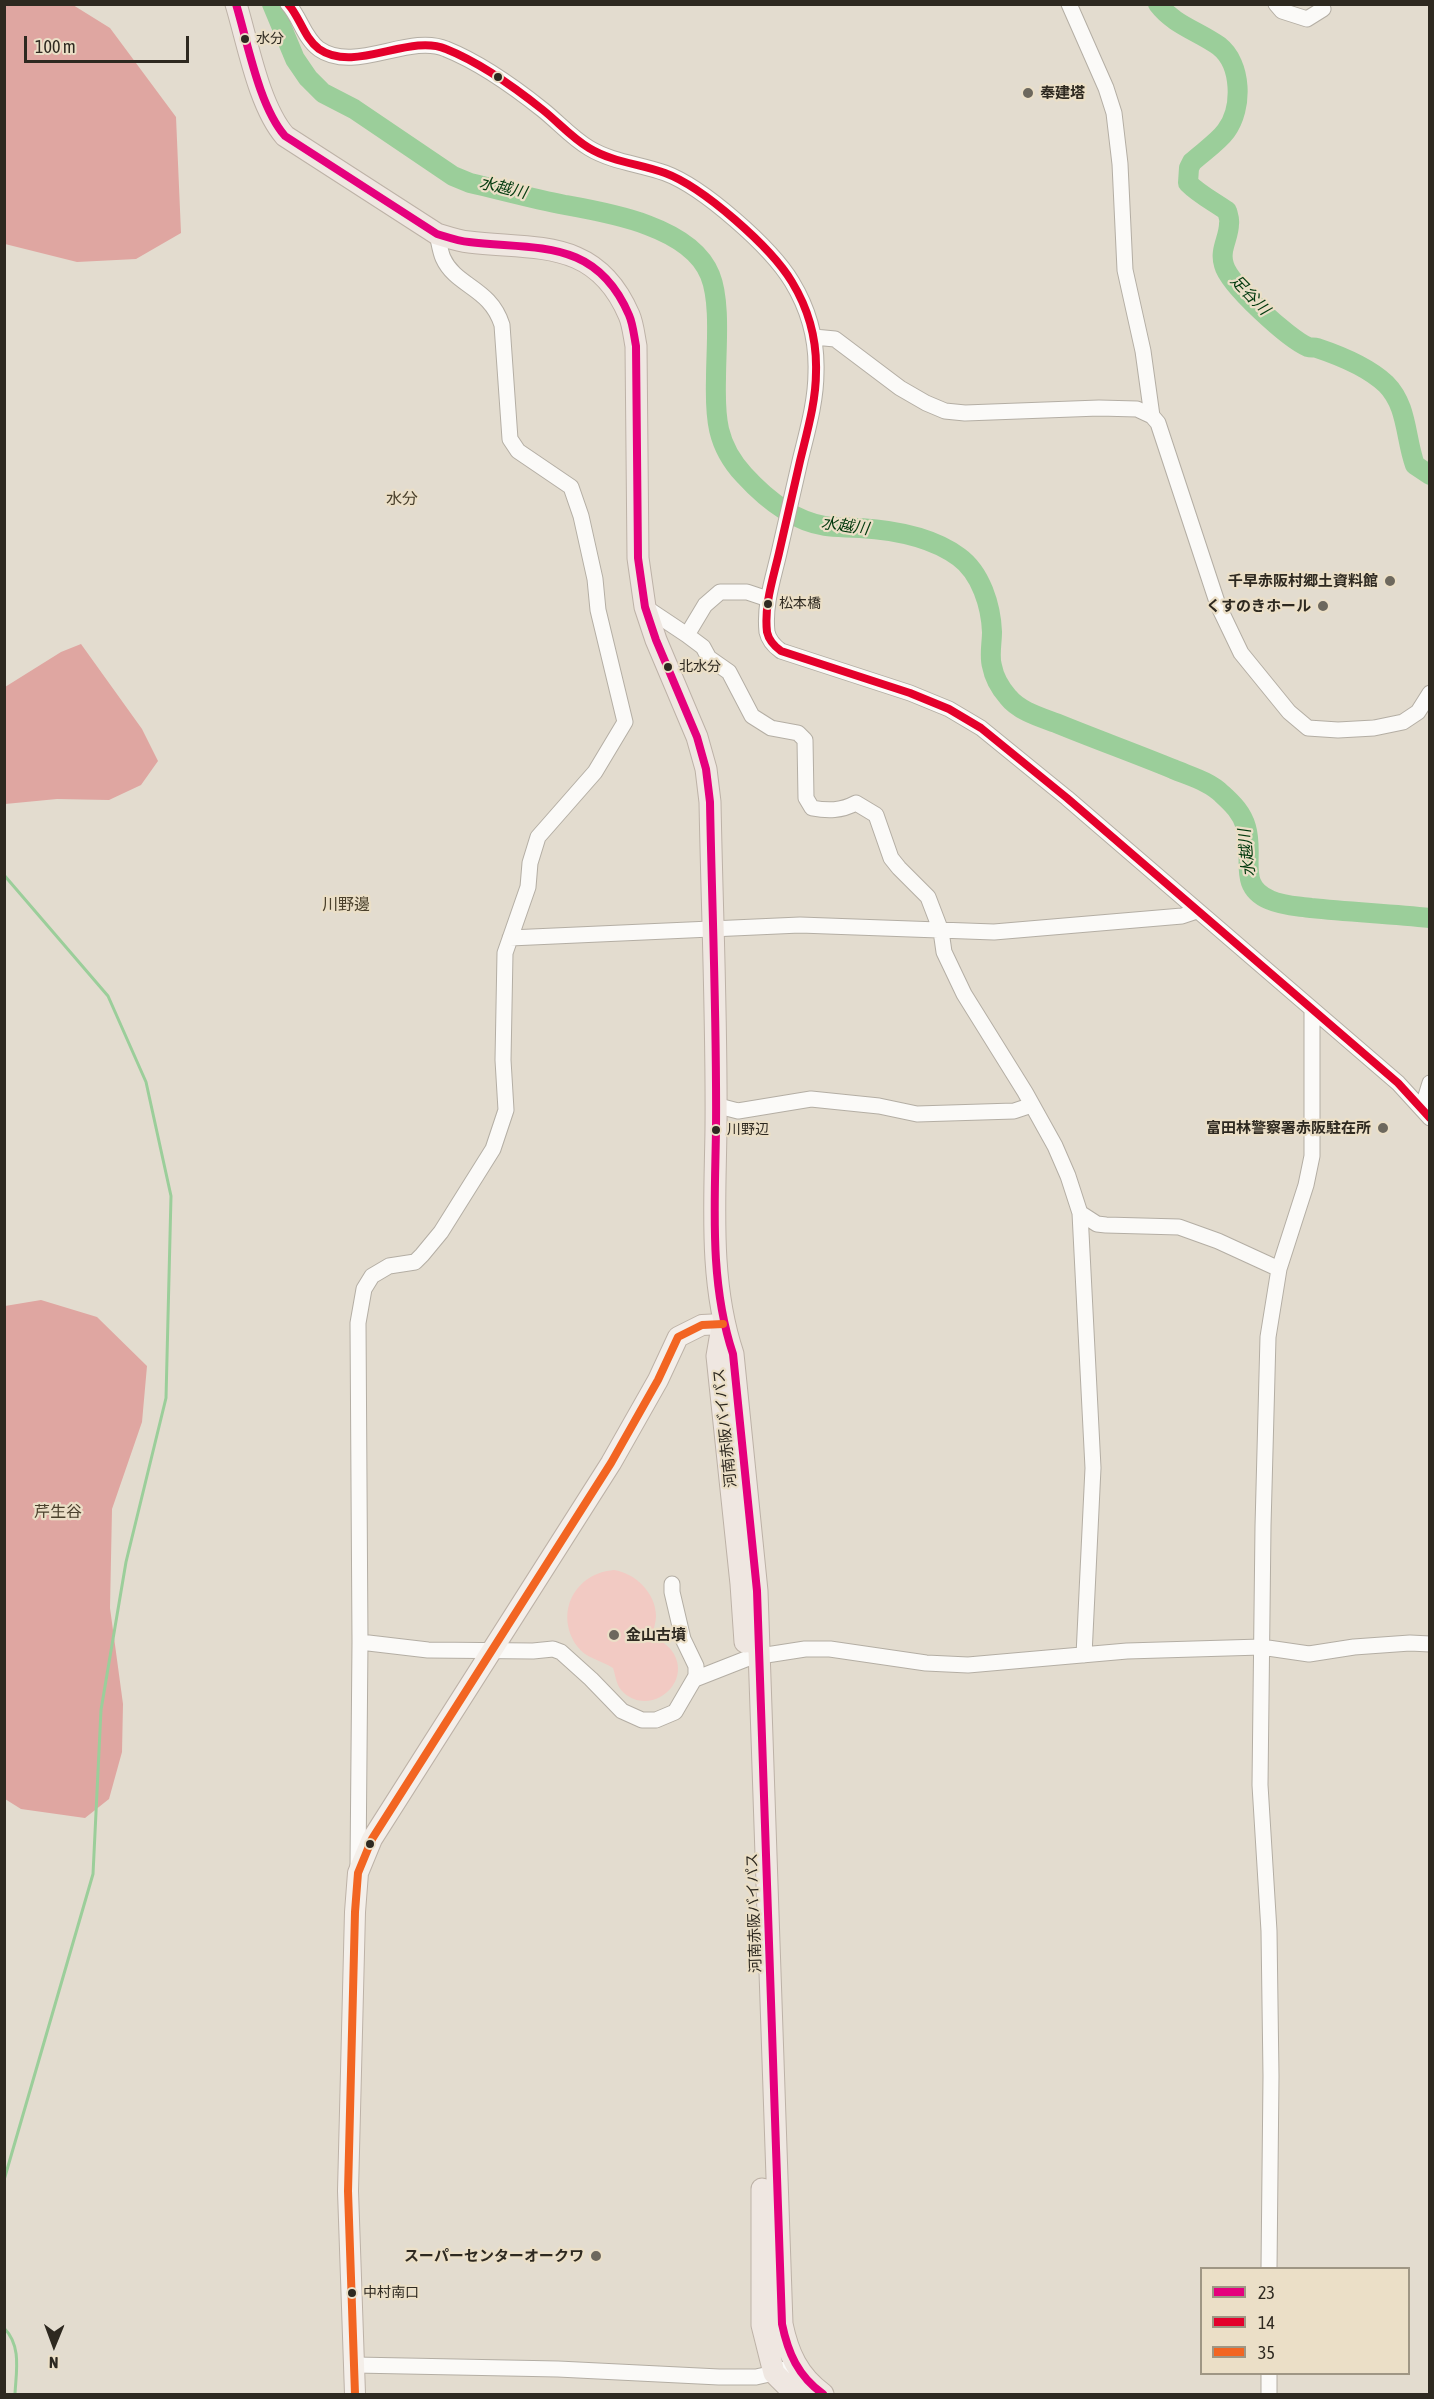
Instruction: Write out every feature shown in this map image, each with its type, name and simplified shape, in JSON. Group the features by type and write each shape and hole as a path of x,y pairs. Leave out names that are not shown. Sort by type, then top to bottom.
{"highway":[{"name":"河南赤阪バイパス","path":"236,4 267,105 274,123 285,136 437,234 466,242 541,248 575,255 597,268 616,292 630,316 636,346 638,558 645,607 656,640 686,706 706,769 710,802 715,1237 723,1324 717,1356 741,1584 753,1657 782,2324 789,2354 802,2376 822,2394"},
{"name":"河南赤阪バイパス","path":"753,1657 762,2325 774,2373"},
{"path":"774,2373 795,2394"}],"main road":[{"path":"355,2394 350,2302 348,2190 358,1873 372,1839 611,1463 658,1380 678,1337 702,1325 723,1324"}],"street":[{"path":"288,4 309,38 318,48 329,54 344,57 426,45 444,47 489,70 588,148 614,159 666,173 693,187 724,211 769,253 804,302 814,337 816,372 812,411 768,599 768,634 771,644 781,651 910,693 949,709 981,728 1067,798 1398,1083 1426,1113"},
{"path":"1069,4 1106,88 1114,113 1120,164 1125,270 1143,351 1152,416"},
{"path":"1276,4 1282,11 1307,19 1323,9"},
{"path":"358,1873 360,1642 358,1323 364,1289 372,1276 389,1266 415,1262 423,1255 441,1232 494,1149 506,1110 503,1060 505,953 528,887 530,863 538,837 595,772 625,722 598,610 595,579 581,516 571,487 518,451 510,439 506,365 502,325 498,313 491,302 461,279 444,259 437,234"},
{"path":"814,337 835,339 900,388 945,411 965,413 1099,408 1137,409 1152,416 1158,423 1218,605 1241,653 1259,678 1289,712 1308,728 1359,729 1403,722 1418,712 1430,693"},
{"path":"687,635 711,597 720,592 747,592 768,599"},
{"path":"645,607 703,647 709,658 729,672 752,716 771,728 798,733 805,740 806,798 812,808 826,811 845,808 856,803 876,815 891,858 928,897 941,931 944,952 964,994 1055,1146 1080,1213 1093,1468 1084,1655"},
{"path":"510,938 800,925 993,932 1182,916 1197,911"},
{"path":"1269,2267 1269,1932 1260,1785 1268,1337 1279,1269 1306,1185 1312,1156 1312,1010"},
{"path":"1426,1113 1430,1083"},
{"path":"715,1105 738,1111 811,1098 879,1106 917,1114 1014,1111 1032,1106"},
{"path":"1080,1213 1097,1224 1179,1227 1218,1241 1279,1269"},
{"path":"360,1642 428,1650 490,1652 555,1650 596,1684 622,1711 642,1720 660,1719 675,1712 695,1679 697,1669 681,1631 672,1584"},
{"path":"695,1679 753,1657 805,1649 830,1649 926,1663 968,1665 1084,1655 1261,1647 1309,1654 1354,1647 1430,1644"},
{"path":"355,2365 558,2369 756,2377 796,2365"},
{"path":"1269,2375 1269,2394"}],"shaded area":[{"path":"5,4 73,5 110,28 176,117 181,233 136,259 77,262 5,244"},
{"path":"81,644 142,729 158,761 141,785 109,800 57,799 5,804 5,687 61,652"},
{"path":"41,1300 97,1317 147,1366 142,1422 112,1509 110,1608 123,1704 122,1752 109,1799 85,1818 21,1809 5,1799 5,1306"},
{"name":"金山古墳","path":"614,1570 637,1580 648,1592 655,1608 654,1635 672,1651 678,1666 673,1686 656,1699 645,1701 634,1699 624,1693 618,1684 613,1668 580,1650 570,1633 568,1608 572,1597 589,1579 600,1573"}],"waterway":[{"name":"水越川","path":"272,4 295,59 308,78 323,93 354,109 453,176 470,183 626,218 668,234 686,245 700,259 710,275 716,298 717,418 723,441 735,464 752,484 771,500 802,519 825,526 873,529 912,536 937,544 959,557 979,581 987,601 992,632 991,658 996,679 1018,706 1037,716 1199,779 1217,789 1242,817 1248,838 1250,879 1253,887 1270,900 1285,905 1311,908 1430,918"},
{"name":"足谷川","path":"1158,4 1179,23 1219,46 1227,54 1236,75 1237,99 1232,121 1219,139 1192,162 1189,168 1188,183 1227,211 1229,229 1223,249 1223,260 1228,274 1248,298 1299,342 1354,363 1371,372 1386,384 1402,412 1415,465 1430,475"},
{"path":"4,875 108,996 146,1082 171,1196 166,1398 126,1562 101,1710 93,1874 4,2180"},
{"path":"4,2328 10,2335 16,2351 15,2394"}],"transit line":[{"name":"23","path":"236,4 261,92 285,136 437,234 465,241 541,248 582,260 600,272 615,290 632,322 636,346 638,558 645,607 656,640 697,737 706,769 710,802 716,1047 715,1243 720,1299 733,1354 757,1591 782,2324 787,2345 795,2363 807,2380 823,2394"},
{"name":"14","path":"288,4 314,44 333,56 365,56 431,45 459,55 508,84 589,148 607,157 656,170 681,180 716,204 753,236 782,268 798,293 811,326 816,360 816,383 811,417 768,602 766,622 772,643 781,651 910,693 949,709 981,728 1067,798 1398,1083 1430,1118"},
{"name":"35","path":"355,2394 348,2191 358,1873 372,1839 611,1463 658,1380 678,1337 702,1325 723,1324"}],"place":[{"name":"水分","path":"245,39"},
{"name":"奉建塔","path":"1028,93"},
{"name":"千早赤阪村郷土資料館","path":"1390,581"},
{"name":"松本橋","path":"768,604"},
{"name":"くすのきホール","path":"1323,606"},
{"name":"北水分","path":"668,667"},
{"name":"富田林警察署赤阪駐在所","path":"1383,1128"},
{"name":"川野辺","path":"716,1130"},
{"name":"金山古墳","path":"614,1635"},
{"name":"スーパーセンターオークワ","path":"596,2256"},
{"name":"中村南口","path":"352,2293"}],"district":[{"name":"水分","path":"402,499"},
{"name":"川野邊","path":"346,905"},
{"name":"芹生谷","path":"58,1512"}]}
